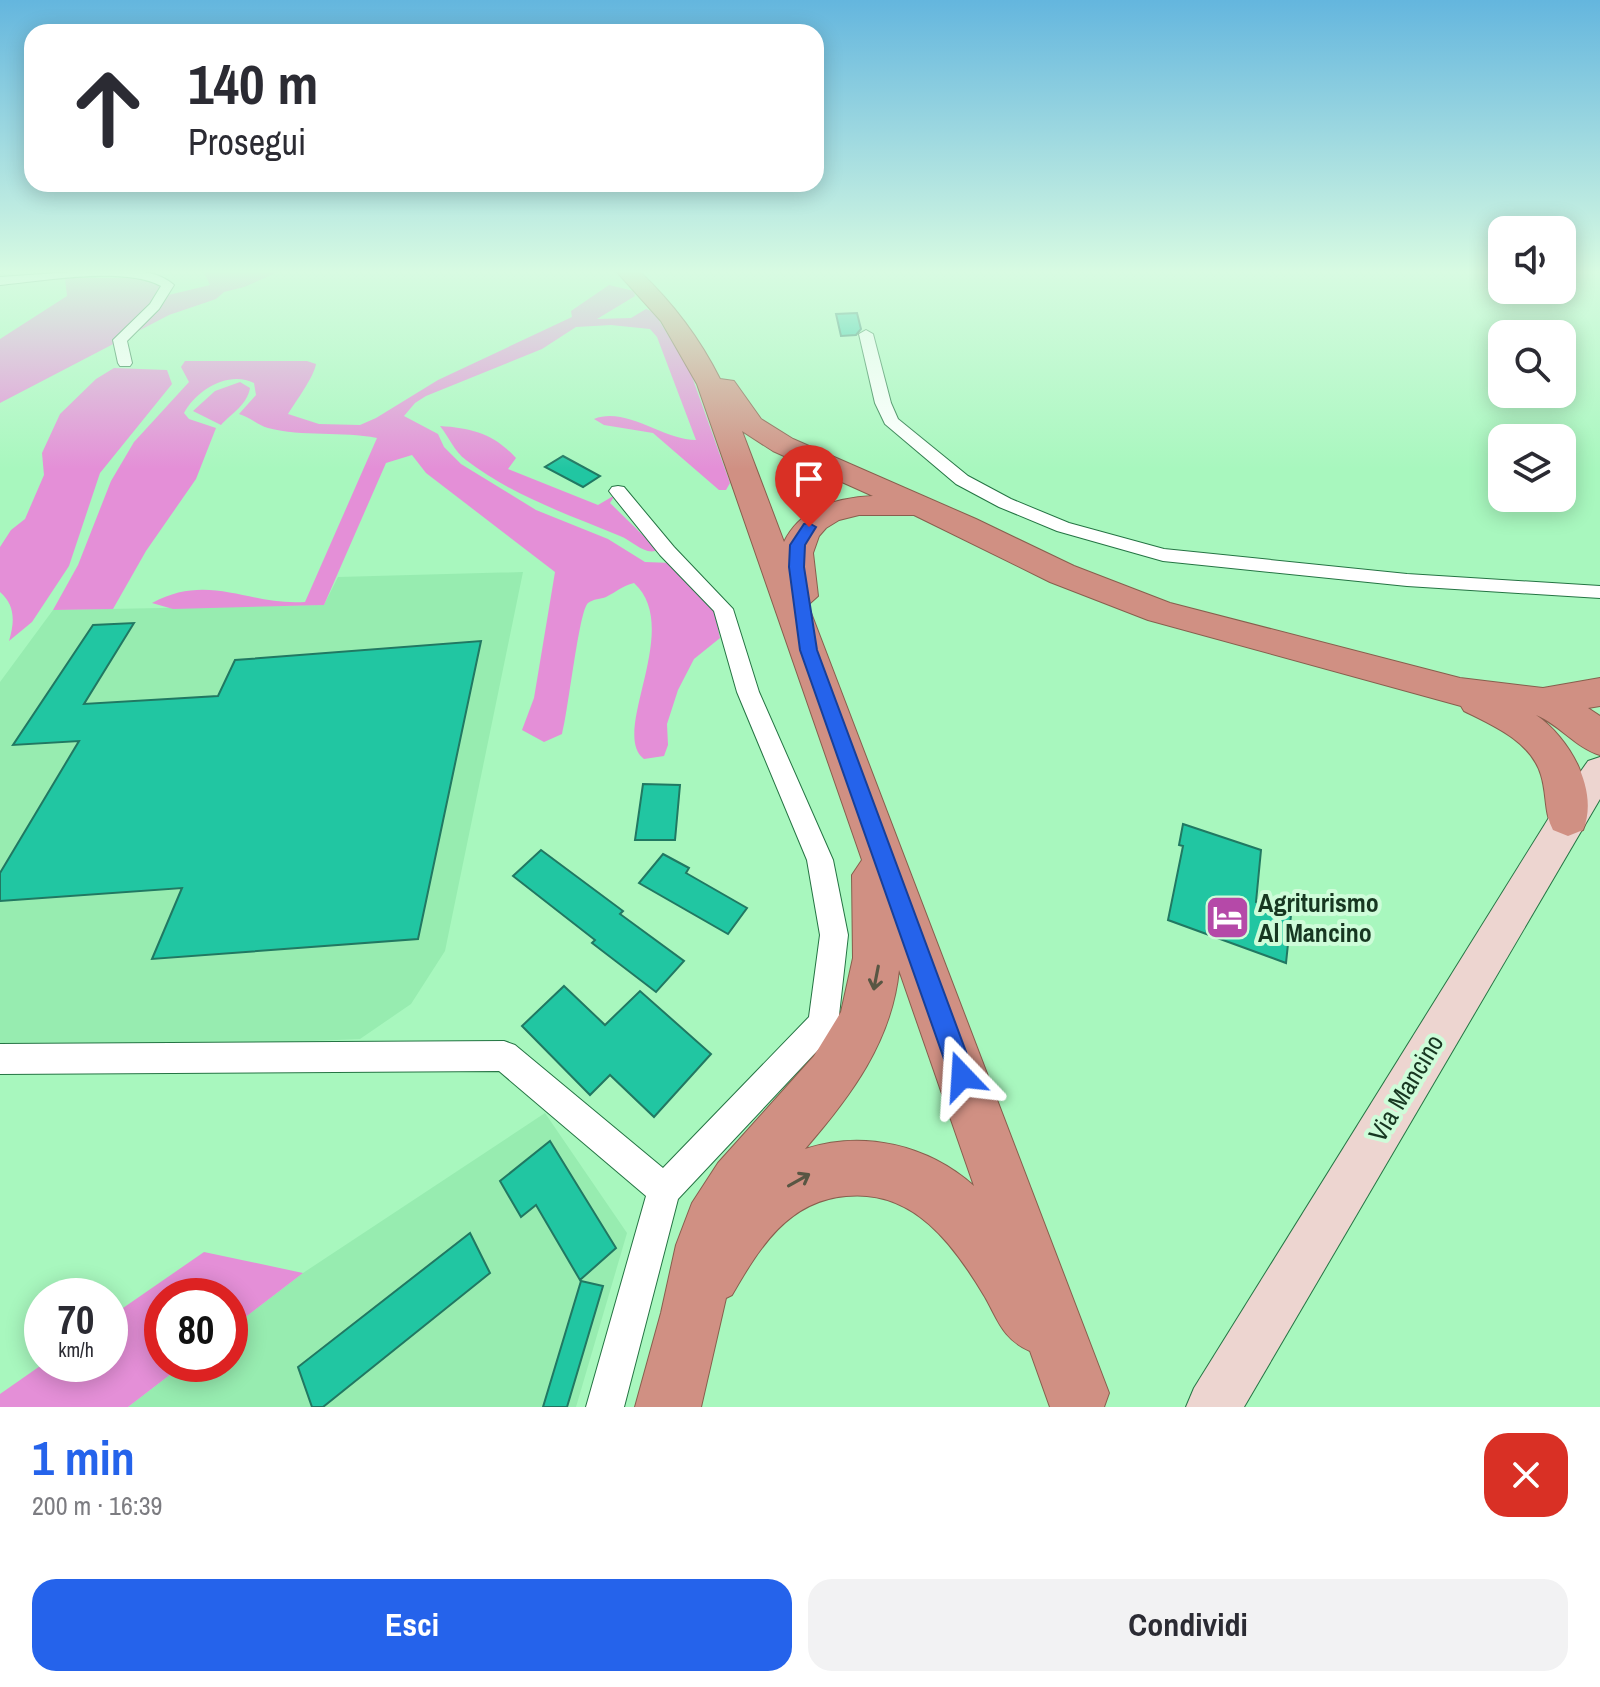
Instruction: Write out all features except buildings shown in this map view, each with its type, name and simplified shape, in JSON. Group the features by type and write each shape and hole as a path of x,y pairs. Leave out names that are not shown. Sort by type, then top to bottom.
{"highway":[{"path":"684,338 706,372 1077,1393 971,1227 944,1198 912,1178 880,1167 844,1166 813,1173 756,1208 733,1238 695,1300"},
{"path":"698,338 739,410 751,425 783,445 939,514 1062,574 1134,604 1460,692 1510,717 1542,721 1566,712 1600,740"},
{"path":"809,650 796,567 798,545 809,527 837,511 873,504 939,514"},
{"path":"1542,721 1600,692"},
{"path":"1542,721 1581,751 1600,752"},
{"path":"1542,721 1567,783 1568,818"},
{"path":"668,1407 695,1300 704,1242 719,1211 743,1178 831,1080 855,1043 870,1007 878,968 879,926 868,817"}],"main road":[{"name":"Via Mancino","path":"1213,1407 1568,818 1600,771"}],"street":[{"path":"122,338 120,340 125,363"},
{"path":"867,338 883,403 891,421 962,480 1005,503 1063,527 1163,555 1407,580 1600,592"},
{"path":"605,1407 664,1190 823,1024 834,935 820,860 748,692 723,609 667,551 618,491"},
{"path":"0,1059 504,1056 664,1190"}],"shaded area":[{"path":"2,338 125,338 0,403"},
{"path":"528,338 560,338 542,349 426,396 404,416 438,434 444,447 461,464 536,510 608,539 645,562 672,563 714,609 720,638 694,659 678,690 667,724 668,745 664,756 644,759 636,746 635,727 652,626 647,602 634,583 588,603 577,642 562,734 544,742 522,730 534,698 555,572 426,473 412,455 386,463 324,605 173,609 152,603 192,590 305,602 377,438 264,427 239,414 256,395 254,383 244,380 214,384 196,397 184,413 189,419 216,428 196,479 146,551 113,609 53,610 78,565 111,481 134,442 189,382 181,367 185,361 307,361 316,364 288,414 319,424 360,425 438,380"},
{"path":"657,338 670,338 690,371 730,483 726,490 719,490 653,433 604,425 594,419 619,417 683,439 696,440"},
{"path":"114,368 167,370 172,384 100,473 69,566 32,622 9,641 12,614 9,602 0,592 0,547 11,530 25,519 44,475 42,453 60,414 96,379"},
{"path":"240,382 250,388 248,394 221,425 193,411 215,391"},
{"path":"440,426 462,428 491,438 516,458 508,469 598,505 615,495 610,503 658,550 644,550 620,536 502,484 462,456"},
{"path":"523,572 445,951 411,1004 360,1039 0,1054 0,682 53,610 324,605 338,577"},
{"path":"545,1113 627,1233 576,1407 128,1407 161,1382 248,1382 248,1315 303,1273"},
{"path":"204,1252 303,1273 248,1315 248,1278 166,1278"},
{"path":"144,1293 144,1382 161,1382 128,1407 0,1407 0,1394 24,1377 24,1382 128,1382 128,1305"}],"place":[{"name":"Agriturismo Al Mancino","path":"1227,918"}],"route":[{"path":"809,527 798,545 796,567 809,650 962,1076"}]}
